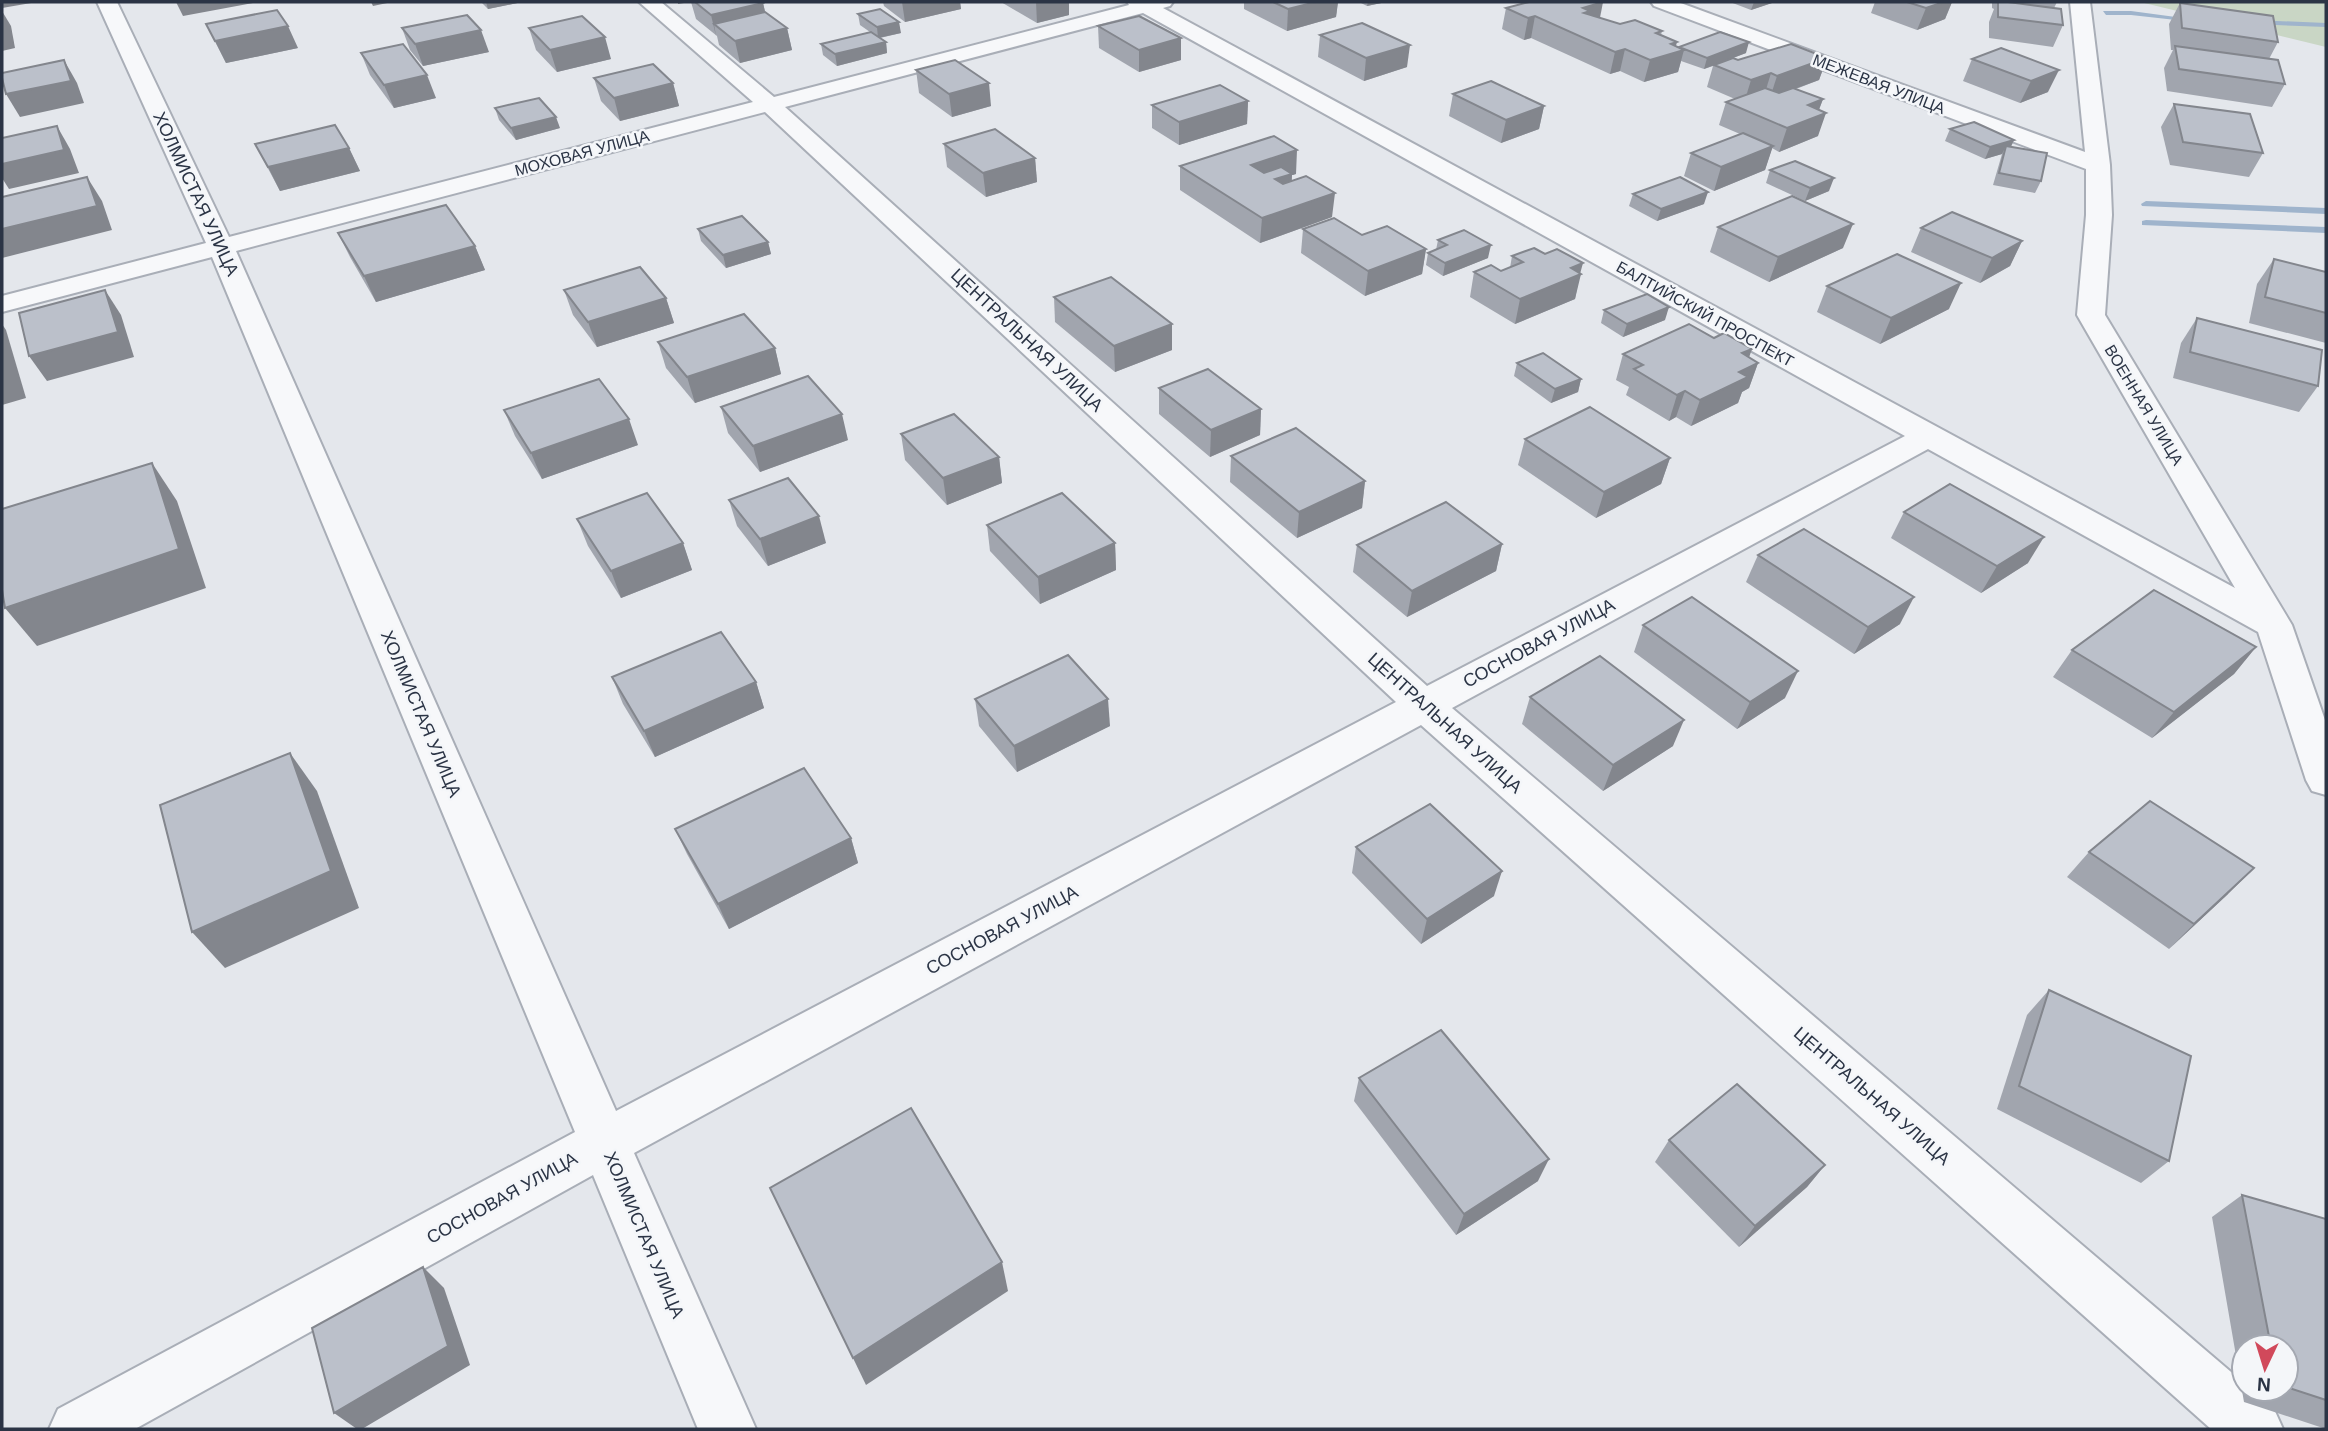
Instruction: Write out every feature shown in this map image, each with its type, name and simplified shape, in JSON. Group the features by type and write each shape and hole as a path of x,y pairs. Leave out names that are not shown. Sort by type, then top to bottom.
{"street":[{"name":"ХОЛМИСТАЯ УЛИЦА","path":"107,2 221,247 727,1429"},
{"name":"ЦЕНТРАЛЬНАЯ УЛИЦА","path":"649,2 769,104 1423,705 2255,1429"},
{"name":"МЕЖЕВАЯ УЛИЦА","path":"1661,2 2098,165"},
{"name":"ВОЕННАЯ УЛИЦА","path":"2080,2 2098,165 2099,215 2091,315 2274,625 2326,780"},
{"name":"МОХОВАЯ УЛИЦА","path":"2,304 1148,3"},
{"name":"БАЛТИЙСКИЙ ПРОСПЕКТ","path":"1148,3 2274,625"},
{"name":"СОСНОВАЯ УЛИЦА","path":"78,1429 604,1143 1928,436"}],"green space":[{"path":"2140,2 2326,2 2326,47"}],"building":[{"path":"695,2 762,2 763,3 711,15"},
{"path":"1273,2 1316,2 1288,9"},
{"path":"1529,2 1603,2 1583,8 1590,11 1584,13 1620,24 1635,20 1662,31 1656,33 1677,42 1671,44 1684,50 1650,60 1625,49 1615,52 1535,16 1528,18 1506,8"},
{"path":"1907,2 1944,2 1926,8"},
{"path":"1998,2 2061,9 2063,25 1998,17"},
{"path":"2180,3 2273,16 2278,42 2182,28"},
{"path":"880,9 899,22 877,27 858,14"},
{"path":"277,10 288,26 215,41 206,24"},
{"path":"765,12 787,28 735,41 714,24"},
{"path":"467,15 481,30 415,44 402,28"},
{"path":"582,16 605,37 550,50 529,28"},
{"path":"1139,16 1181,38 1139,50 1098,26"},
{"path":"1362,23 1410,45 1366,58 1320,35"},
{"path":"871,32 886,42 835,54 821,44"},
{"path":"1720,32 1749,42 1707,58 1679,47"},
{"path":"403,44 427,75 384,85 361,53"},
{"path":"1791,44 1827,58 1777,76 1771,73 1751,80 1714,65 1733,58 1738,60"},
{"path":"2175,46 2278,60 2285,84 2179,69"},
{"path":"2001,48 2059,70 2031,81 1972,59"},
{"path":"64,60 71,81 6,94 2,73"},
{"path":"955,60 989,83 949,94 916,70"},
{"path":"653,64 673,83 614,98 594,78"},
{"path":"1491,81 1544,106 1506,120 1453,94"},
{"path":"1220,85 1248,101 1179,122 1152,105"},
{"path":"1765,88 1779,93 1793,88 1823,99 1808,105 1826,113 1787,128 1726,102"},
{"path":"539,98 556,117 511,128 495,108"},
{"path":"2174,104 2250,114 2263,153 2183,142"},
{"path":"1974,122 2014,140 1990,147 1950,129"},
{"path":"335,125 349,148 268,167 255,144"},
{"path":"57,126 64,150 2,164 2,138"},
{"path":"995,129 1035,158 983,173 944,144"},
{"path":"1743,133 1773,146 1721,167 1691,153"},
{"path":"1274,136 1297,150 1251,165 1264,173 1281,167 1292,174 1275,179 1283,184 1306,176 1335,193 1262,218 1180,166"},
{"path":"2006,146 2047,153 2041,181 1999,173"},
{"path":"1795,161 1834,178 1810,188 1770,170"},
{"path":"87,177 97,206 2,229 2,197"},
{"path":"1680,177 1708,192 1661,209 1633,194"},
{"path":"1792,196 1853,224 1778,257 1718,227"},
{"path":"446,205 475,246 364,276 338,233"},
{"path":"1952,212 2022,241 1992,258 1921,228"},
{"path":"742,216 768,242 723,255 698,229"},
{"path":"1334,218 1362,235 1387,226 1426,249 1368,271 1303,229"},
{"path":"1464,230 1491,245 1445,263 1428,253 1447,245 1438,240"},
{"path":"1534,248 1545,254 1557,249 1583,263 1571,268 1581,274 1520,299 1474,272 1491,265 1501,271 1523,262 1512,256"},
{"path":"1897,254 1961,283 1891,318 1827,286"},
{"path":"2274,259 2326,272 2326,313 2265,297"},
{"path":"640,267 666,298 588,322 564,290"},
{"path":"1111,277 1172,324 1114,346 1054,297"},
{"path":"105,290 118,332 29,356 19,313"},
{"path":"1647,294 1669,307 1627,324 1604,310"},
{"path":"744,314 775,348 687,377 658,342"},
{"path":"2197,318 2322,350 2318,386 2190,352"},
{"path":"1689,324 1714,338 1724,333 1752,349 1742,353 1758,363 1739,372 1748,377 1700,400 1685,391 1677,395 1634,369 1643,365 1623,354"},
{"path":"1543,353 1581,379 1555,389 1517,363"},
{"path":"1208,369 1261,409 1211,430 1159,388"},
{"path":"808,376 842,414 753,446 721,407"},
{"path":"599,379 629,419 531,453 504,410"},
{"path":"1590,407 1670,458 1604,492 1525,439"},
{"path":"954,414 999,457 943,478 901,434"},
{"path":"1296,428 1365,481 1299,512 1231,456"},
{"path":"152,463 179,549 5,608 2,590 2,509"},
{"path":"788,478 819,516 760,539 729,500"},
{"path":"1950,484 2044,537 1997,566 1904,512"},
{"path":"647,493 683,543 611,571 577,519"},
{"path":"1062,493 1115,543 1038,577 987,525"},
{"path":"1446,502 1502,544 1412,591 1357,545"},
{"path":"1804,529 1914,597 1868,627 1758,555"},
{"path":"2154,590 2256,647 2174,712 2072,650"},
{"path":"1692,597 1798,671 1750,702 1643,625"},
{"path":"721,632 756,682 644,731 612,677"},
{"path":"1068,655 1108,699 1014,746 975,699"},
{"path":"1600,656 1684,720 1613,765 1530,697"},
{"path":"290,753 331,871 192,932 160,805"},
{"path":"804,768 851,838 718,904 675,829"},
{"path":"2150,801 2254,868 2194,924 2089,852"},
{"path":"1430,804 1502,871 1427,919 1356,847"},
{"path":"2049,990 2191,1056 2169,1161 2019,1086"},
{"path":"1441,1030 1549,1159 1464,1214 1359,1078"},
{"path":"1737,1084 1825,1165 1755,1226 1669,1140"},
{"path":"911,1108 1002,1262 853,1358 770,1188"},
{"path":"2242,1195 2326,1219 2326,1400 2300,1392 2300,1333 2268,1333"},
{"path":"423,1267 448,1346 334,1413 312,1328"}],"waterway":[{"path":"2106,13 2194,20"},
{"path":"2254,22 2326,25"},
{"path":"2146,204 2326,211"},
{"path":"2146,223 2326,230"}]}
